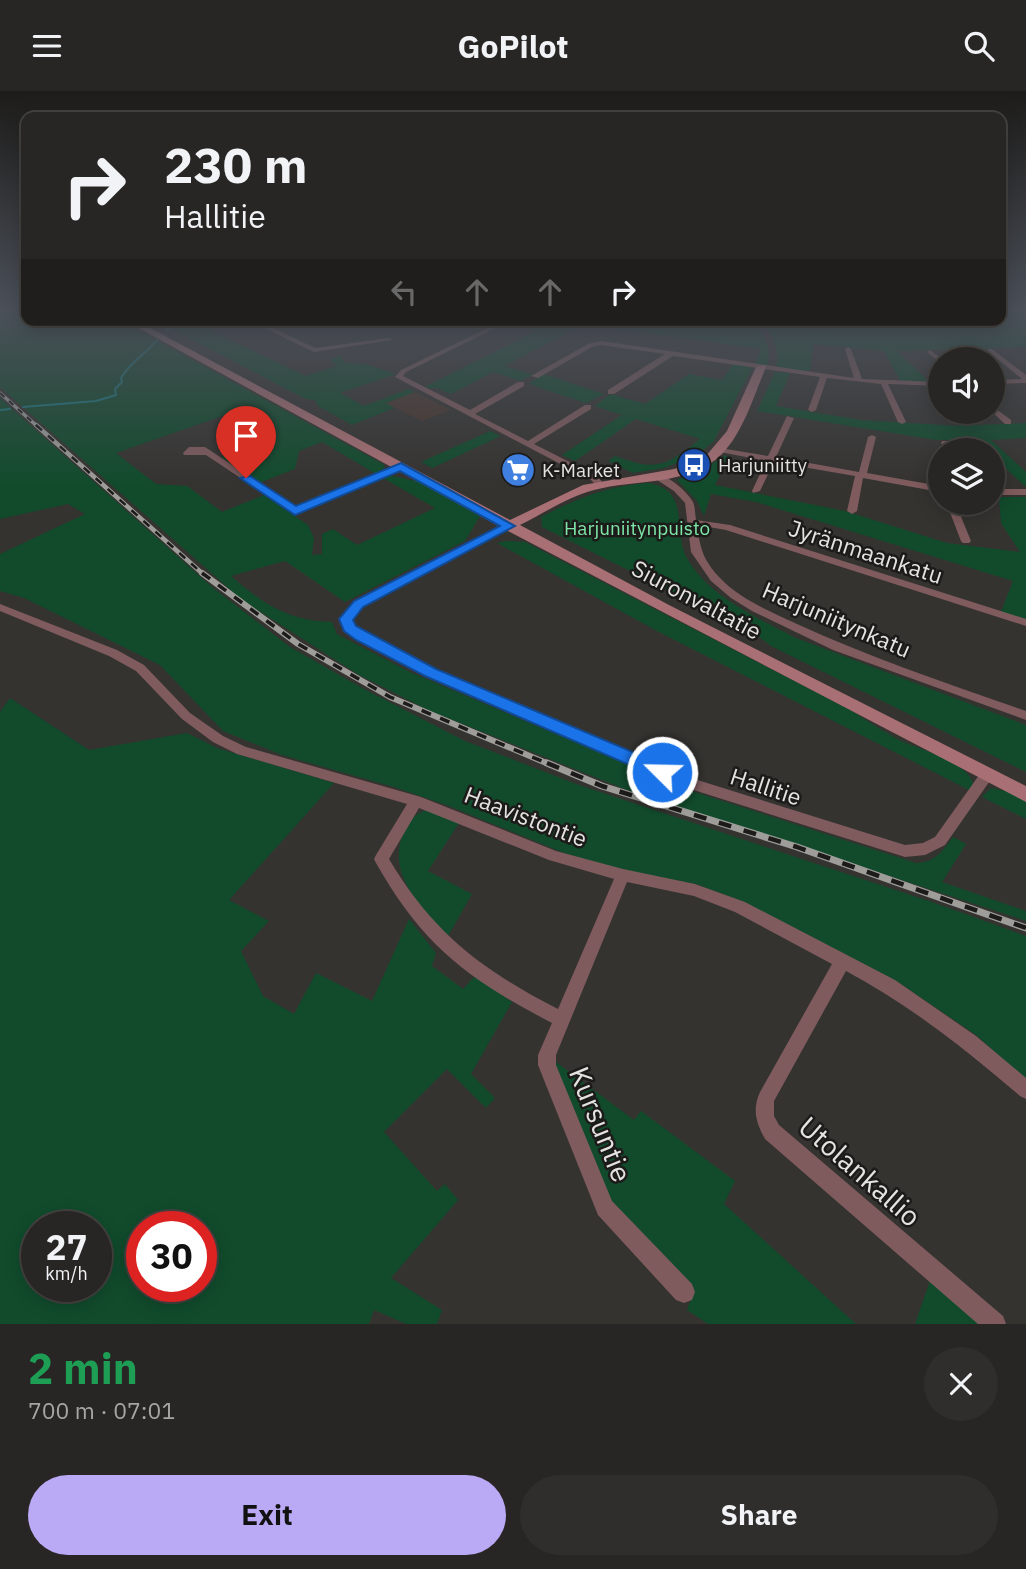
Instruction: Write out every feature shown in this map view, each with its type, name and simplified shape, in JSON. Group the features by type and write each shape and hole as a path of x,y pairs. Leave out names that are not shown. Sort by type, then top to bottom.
{"main road":[{"name":"Siuronvaltatie","path":"220,370 509,526 1026,795"},
{"path":"509,526 566,496 601,485 657,476 695,466 720,450 760,370"}],"street":[{"path":"409,370 400,374 402,381 594,478 601,485"},
{"path":"536,376 548,370"},
{"path":"611,392 646,370"},
{"path":"779,370 859,381 928,384"},
{"path":"855,370 859,381"},
{"path":"812,410 824,376"},
{"path":"1005,381 1026,380"},
{"path":"884,383 902,422"},
{"path":"469,414 521,384"},
{"path":"528,444 588,407"},
{"path":"756,491 790,418"},
{"path":"1005,419 1009,422"},
{"path":"852,511 872,437"},
{"path":"720,450 928,487"},
{"path":"208,453 295,511 401,467"},
{"name":"Harjuniitynkatu","path":"657,476 677,489 689,503 693,522 692,539 703,566 725,587 756,609 837,647 1026,716"},
{"path":"1005,492 1026,492"},
{"path":"955,515 966,541"},
{"name":"Jyränmaankatu","path":"693,522 727,527 1026,623"},
{"name":"Hallitie","path":"509,526 359,604 346,619 349,628 361,637 430,672 686,782 905,851 925,849 940,841 987,775"},
{"name":"Haavistontie","path":"0,607 113,653 140,668 186,716 218,739 242,751 416,801 554,856 623,876 695,890 720,898 843,960 928,1011 970,1042 1026,1090"},
{"path":"416,801 380,859 394,884 441,943 509,993 563,1020"},
{"name":"Kursuntie","path":"623,876 547,1055 547,1065 604,1208 684,1292"},
{"name":"Utolankallio","path":"843,960 765,1098 762,1110 766,1122 772,1132 995,1324"}],"shaded area":[{"path":"415,392 451,410 422,421 385,403"}],"green space":[{"path":"0,370 210,370 383,464 385,468 376,474 322,442 299,451 295,469 259,483 221,457 246,447 255,428 231,413 116,453 156,484 187,486 222,512 264,495 308,525 314,538 312,555 322,554 322,534 333,529 357,545 435,508 383,478 387,477 418,481 480,516 465,541 345,602 285,561 231,576 254,595 290,614 332,622 337,634 410,672 685,789 916,863 928,861 938,855 953,837 966,844 942,882 1026,911 1026,921 627,790 430,711 359,675 242,600 0,387"},
{"path":"249,370 292,370 306,376 326,370 382,370 396,374 340,393 364,406 408,389 415,392 386,403 394,408 352,425 318,406 315,400 306,399"},
{"path":"460,370 515,370 533,375 520,381 493,372 451,394 437,388 423,388"},
{"path":"729,370 751,370 714,441 696,456 664,468 633,473 608,461 615,456 642,464 660,464 700,439 636,419 575,461 562,455 622,415 595,406 610,394 645,404 689,374 722,380"},
{"path":"894,370 916,370 928,381 901,382"},
{"path":"775,372 790,373 776,406 861,420 960,426 958,424 1026,423 1026,438 928,439 757,411"},
{"path":"543,374 604,394 586,403 529,384"},
{"path":"0,398 212,587 290,647 364,689 465,741 579,785 932,902 1026,936 1026,1080 976,1035 898,982 744,902 696,884 625,871 564,853 449,806 394,787 282,755 223,731 160,665 24,598 0,591 0,554 85,514 68,504 0,519"},
{"path":"490,431 501,436 432,468 421,462"},
{"path":"1005,453 1026,472 1026,487 1005,468"},
{"path":"724,456 729,456 715,485 845,511 947,543 1020,552 1001,523 1000,515 1005,515 1005,497 1026,497 1026,620 1001,612 1013,581 756,502 711,494 704,516 697,501 677,480"},
{"name":"Harjuniitynpuisto","path":"649,483 662,487 671,494 676,503 687,558 696,572 721,595 796,638 1026,725 1026,772 771,646 754,633 542,527 541,517 567,504 607,490"},
{"path":"525,542 852,711 899,740 953,763 969,776 973,784 969,790 657,631 497,543"},
{"path":"10,698 89,750 187,733 217,748 334,783 229,900 269,921 241,951 263,996 294,1014 316,973 372,1001 409,919 436,953 432,966 463,989 475,976 512,1002 471,1074 495,1098 486,1108 447,1069 384,1132 437,1191 445,1184 458,1200 391,1278 442,1310 437,1324 406,1324 374,1310 369,1324 0,1324 0,712"},
{"path":"991,788 1011,792 1026,800 1026,819 982,797"},
{"path":"427,810 459,823 428,871 472,894 447,938 409,889 399,862 399,847 406,828 410,821"},
{"path":"552,1059 634,1120 641,1111 735,1181 724,1204 856,1324 708,1324 687,1310 693,1294 611,1204"},
{"path":"931,1278 979,1324 915,1324"}],"waterway":[{"path":"23,407 96,401 116,395 115,389 122,382 121,378 127,370"},
{"path":"0,410 10,409"}],"railway":[{"path":"0,393 38,427"},
{"path":"36,425 204,575"},
{"path":"202,573 298,644 390,697 551,765"},
{"path":"547,763 602,786 797,847 1026,928"}],"place":[{"name":"Harjuniitty","path":"694,465"},
{"name":"K-Market","path":"518,470"}],"route":[{"path":"246,478 295,511 401,467 509,526 359,604 350,611 346,619 349,628 361,637 430,672 662,772"}]}
